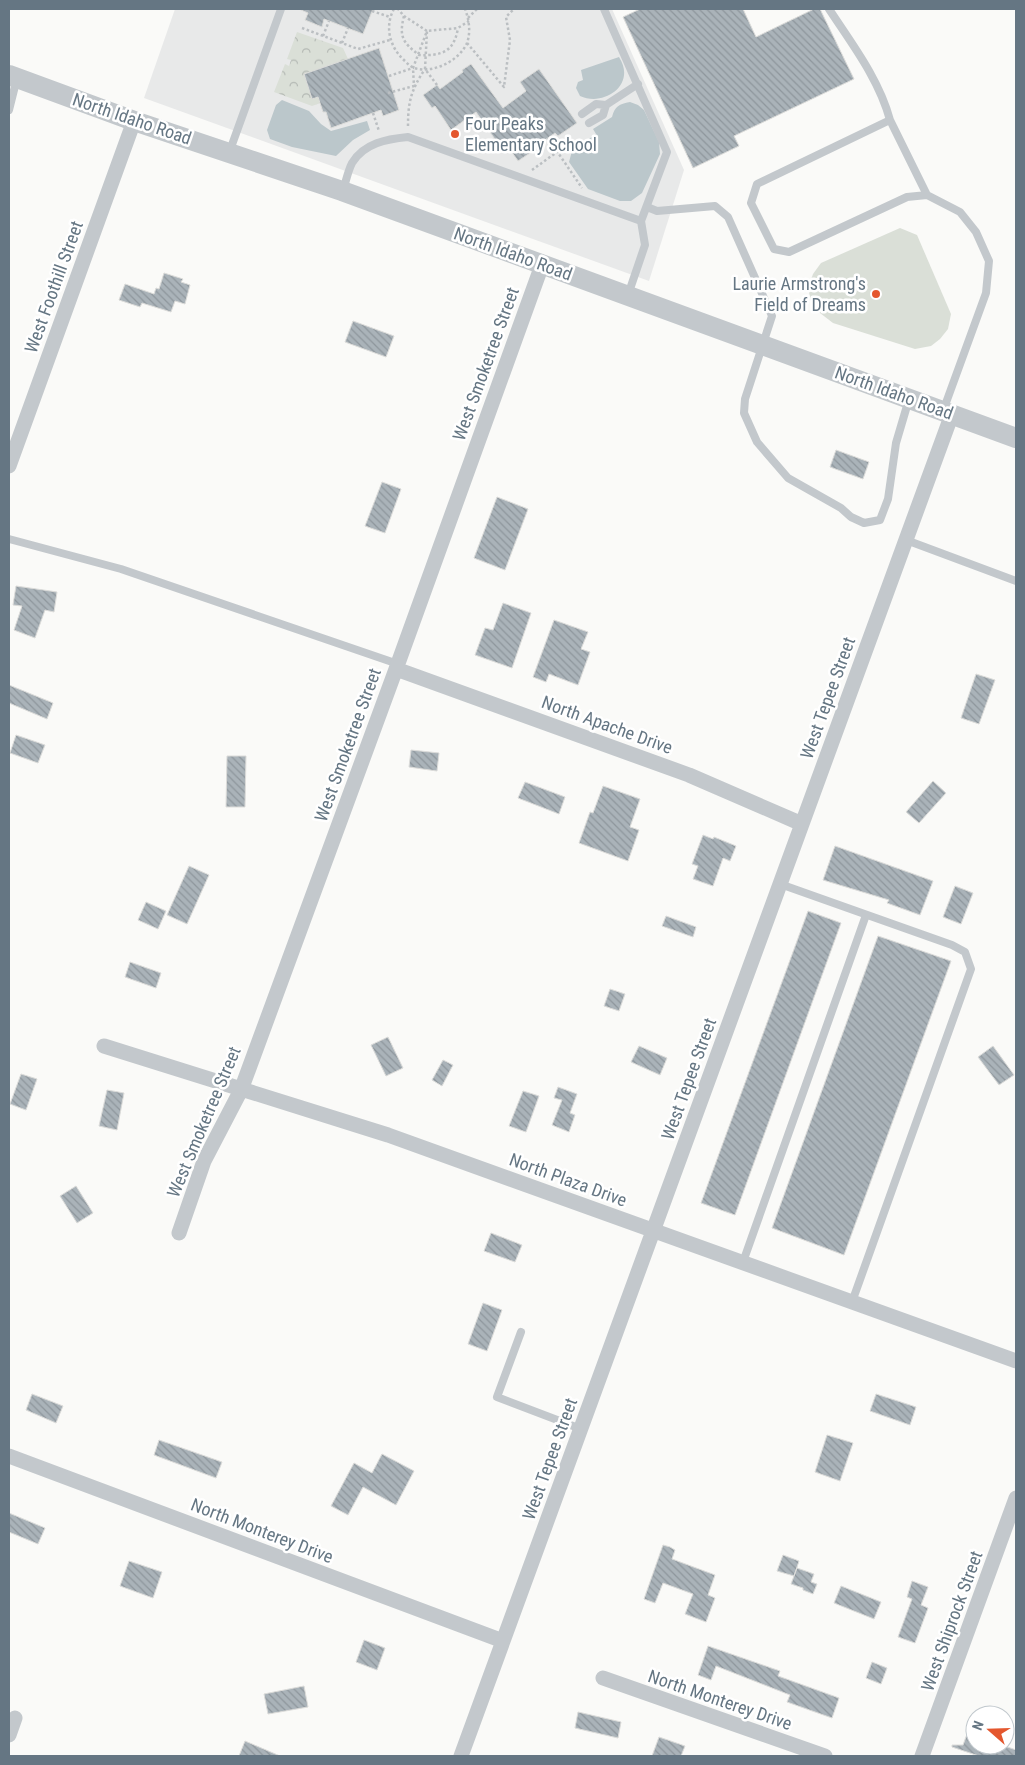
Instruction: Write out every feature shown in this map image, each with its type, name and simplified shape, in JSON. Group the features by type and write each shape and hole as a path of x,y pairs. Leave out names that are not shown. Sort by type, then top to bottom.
{"street":[{"name":"North Idaho Road","path":"13,77 134,121 342,191 1016,438"},
{"name":"West Foothill Street","path":"9,466 134,121"},
{"name":"West Smoketree Street","path":"179,1233 204,1161 241,1090 542,265"},
{"name":"West Tepee Street","path":"461,1756 906,540 948,412"},
{"name":"North Apache Drive","path":"397,666 689,775 802,824"},
{"name":"North Plaza Drive","path":"104,1046 388,1136 1016,1361"},
{"name":"North Monterey Drive","path":"9,1456 503,1641"},
{"name":"West Shiprock Street","path":"922,1756 1016,1498"},
{"name":"North Monterey Drive","path":"603,1678 824,1756"},
{"path":"9,1735 15,1718"}],"lane":[{"path":"228,153 280,9"},
{"path":"604,9 667,152 641,221 645,245 628,295"},
{"path":"829,9 870,71 890,120 927,195"},
{"path":"9,110 13,77"},
{"path":"589,124 602,115 606,106 638,84"},
{"path":"582,114 596,104 606,106"},
{"path":"890,120 757,184 751,203 774,249 789,252 907,197 927,195 960,212 976,232 989,261 986,293 948,412"},
{"path":"342,191 353,163 365,150 382,140 408,136 641,221"},
{"path":"646,207 657,211 715,206 728,217 772,316 746,399 744,414 757,442 788,478 864,523 880,520 888,499 896,443 909,398"},
{"path":"9,539 121,569 397,666"},
{"path":"906,540 1016,581"},
{"path":"780,884 958,948 965,952 971,969 852,1302"},
{"path":"743,1262 866,915"},
{"path":"521,1332 497,1397 581,1429"}],"path":[{"path":"394,9 390,17 390,40 398,55 413,68"},
{"path":"398,9 404,16 427,32 458,28 469,20 477,9"},
{"path":"388,76 413,68 425,69 443,66 455,59 467,43 469,20 465,9"},
{"path":"467,43 504,87 510,40 506,18 514,9"},
{"path":"372,11 390,17"},
{"path":"404,16 401,28 402,38 408,47 419,55 439,54 448,50 456,40 458,28"},
{"path":"323,36 328,21"},
{"path":"302,28 358,49 390,40"},
{"path":"342,43 348,28"},
{"path":"408,136 408,112 414,86 413,68 427,32"},
{"path":"388,92 414,86 425,69 427,32"},
{"path":"425,69 437,85"},
{"path":"373,113 382,140"},
{"path":"548,138 592,204"},
{"path":"521,178 557,152"}],"shaded area":[{"name":"Four Peaks Elementary School","path":"175,9 612,9 684,170 649,281 144,98"},
{"path":"619,57 624,76 621,85 615,91 608,96 599,98 589,99 580,96 576,88 578,82 583,80 581,70"},
{"path":"282,100 309,111 321,124 331,131 367,121 370,130 353,140 336,156 292,147 270,139 267,130 276,105"},
{"path":"630,102 644,110 659,142 660,154 642,193 631,201 620,201 588,189 569,162 572,151 596,134 593,129 612,117 618,106"}],"green space":[{"path":"297,32 343,48 348,59 304,74 312,98 320,96 323,102 312,106 274,92 285,64 289,66 291,60 287,59"},
{"name":"Laurie Armstrong's Field of Dreams","path":"900,228 917,235 951,314 948,329 931,346 915,349 833,323 820,313 811,301 808,288 813,274 821,263"}],"building":[{"path":"299,9 373,9 363,34 324,19 322,27 305,20 308,13"},
{"path":"640,9 743,9 756,37 814,9 820,9 854,79 734,136 739,146 693,168 623,17"},
{"path":"379,48 399,110 383,116 381,110 331,128 326,112 323,112 318,97 312,99 304,74"},
{"path":"471,64 503,108 526,91 520,82 539,69 577,123 558,136 555,133 518,161 504,141 499,145 476,112 451,130 435,106 432,108 423,95 437,85 440,89"},
{"path":"164,273 183,279 181,282 190,285 185,304 175,301 171,312 142,303 140,307 119,300 125,284 154,294 156,288 159,289"},
{"path":"353,321 394,336 386,357 345,342"},
{"path":"836,450 869,462 863,479 830,467"},
{"path":"382,482 401,489 385,533 365,526"},
{"path":"497,497 528,509 505,570 474,558"},
{"path":"16,586 57,592 54,612 45,610 35,638 14,630 22,606 13,605"},
{"path":"503,603 531,613 512,668 475,655 485,628 493,630"},
{"path":"554,620 588,632 581,649 590,652 578,685 549,674 546,682 533,677"},
{"path":"976,674 995,680 979,724 961,718"},
{"path":"9,685 53,703 47,719 9,703"},
{"path":"16,735 45,745 38,763 10,753"},
{"path":"411,750 439,753 437,771 409,767"},
{"path":"227,756 246,756 245,807 226,807"},
{"path":"933,781 946,793 919,823 906,812"},
{"path":"525,782 565,797 559,814 518,798"},
{"path":"603,786 640,799 630,827 639,830 628,861 579,843 590,812 593,813"},
{"path":"703,835 713,839 714,837 736,846 730,861 723,858 713,886 693,879 698,866 692,864"},
{"path":"835,846 933,881 920,915 887,903 889,900 823,880"},
{"path":"189,866 209,875 187,924 167,915"},
{"path":"955,886 973,893 961,924 943,917"},
{"path":"146,902 166,911 158,929 138,920"},
{"path":"808,911 841,923 735,1215 701,1203"},
{"path":"666,916 696,927 693,937 662,926"},
{"path":"878,936 951,961 844,1255 772,1228"},
{"path":"130,962 161,973 156,988 125,977"},
{"path":"610,989 625,994 619,1011 604,1006"},
{"path":"388,1037 403,1068 386,1076 371,1045"},
{"path":"639,1046 667,1058 660,1075 631,1062"},
{"path":"993,1046 1014,1075 999,1085 978,1057"},
{"path":"443,1060 453,1065 442,1086 432,1080"},
{"path":"21,1074 37,1079 26,1110 10,1104"},
{"path":"558,1087 577,1094 570,1113 575,1115 569,1132 552,1125 562,1100 554,1098"},
{"path":"107,1090 124,1093 117,1130 99,1126"},
{"path":"523,1091 539,1096 526,1132 509,1126"},
{"path":"76,1186 93,1213 77,1223 60,1196"},
{"path":"491,1233 522,1245 515,1262 484,1251"},
{"path":"483,1303 502,1310 487,1351 468,1344"},
{"path":"32,1394 63,1406 56,1423 26,1410"},
{"path":"876,1394 916,1407 910,1425 870,1411"},
{"path":"827,1435 853,1443 840,1481 815,1472"},
{"path":"159,1440 222,1462 216,1478 154,1455"},
{"path":"382,1454 414,1471 396,1505 363,1487 348,1515 331,1506 354,1463 372,1473"},
{"path":"9,1513 45,1528 38,1544 9,1532"},
{"path":"663,1545 675,1550 672,1559 715,1575 708,1595 715,1598 706,1622 685,1614 693,1594 663,1583 655,1603 644,1599"},
{"path":"783,1555 799,1561 794,1576 777,1571"},
{"path":"129,1561 162,1572 153,1598 120,1586"},
{"path":"797,1568 814,1574 811,1582 817,1584 813,1594 791,1584"},
{"path":"912,1581 928,1587 921,1605 928,1608 915,1643 898,1637 912,1599 907,1597"},
{"path":"841,1586 881,1602 874,1619 834,1603"},
{"path":"364,1640 385,1648 377,1670 356,1662"},
{"path":"708,1646 780,1671 778,1676 839,1698 832,1718 787,1702 790,1695 716,1666 711,1680 698,1675"},
{"path":"872,1662 887,1668 881,1684 866,1678"},
{"path":"304,1686 308,1707 268,1714 264,1694"},
{"path":"578,1712 621,1722 618,1738 575,1728"},
{"path":"659,1737 685,1746 681,1756 652,1756"},
{"path":"965,1740 965,1751 952,1747 952,1745 963,1745"},
{"path":"245,1741 280,1756 239,1756"},
{"path":"1016,1750 1016,1756 976,1755 1015,1755"}],"place":[{"name":"Four Peaks Elementary School","path":"455,134"},
{"name":"Laurie Armstrong's Field of Dreams","path":"876,294"}]}
